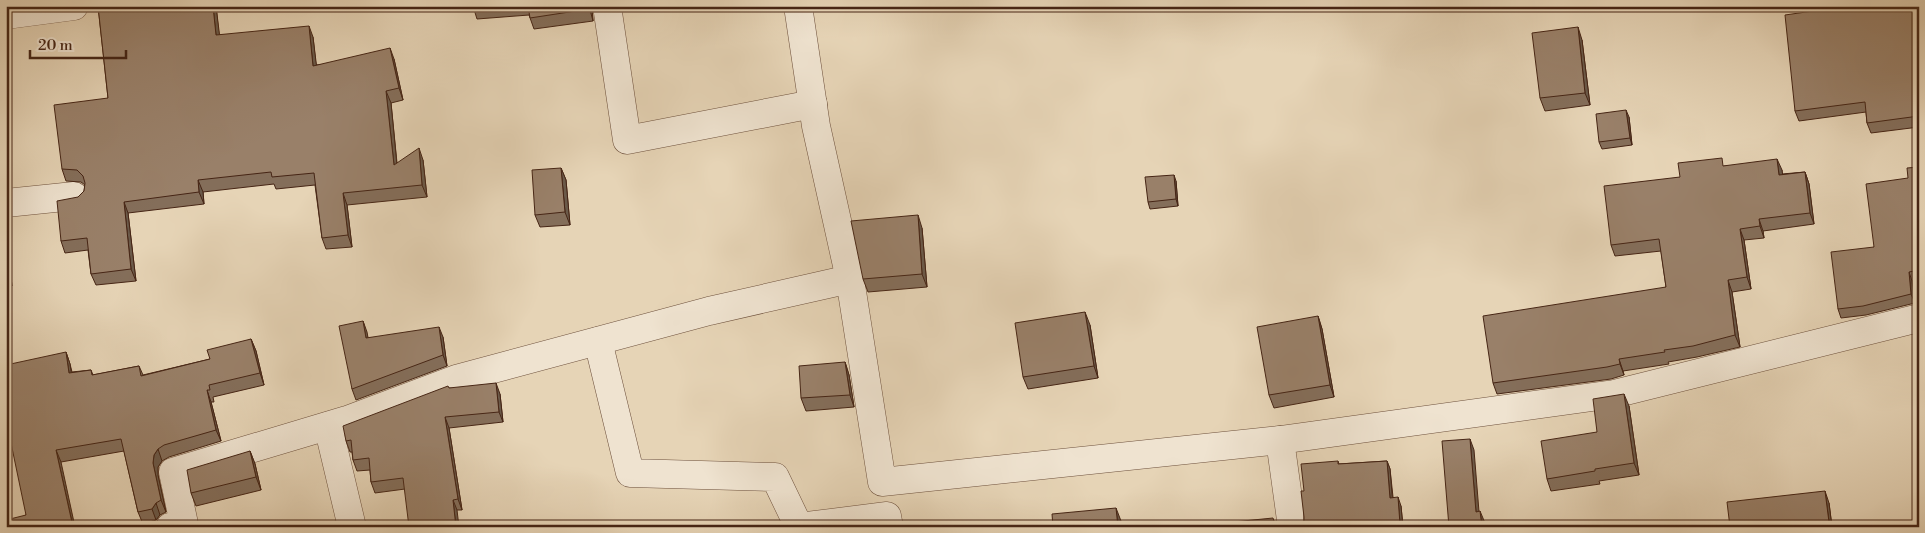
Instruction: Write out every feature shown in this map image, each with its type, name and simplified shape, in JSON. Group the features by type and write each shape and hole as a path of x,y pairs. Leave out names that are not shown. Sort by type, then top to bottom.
{"street":[{"path":"6,15 74,6"},
{"path":"607,6 627,140 813,104"},
{"path":"598,340 630,473 775,477 800,527 888,521 850,279 813,104 798,6"},
{"path":"6,203 74,196"},
{"path":"170,527 184,524 173,472 347,420 456,378 709,311 850,279"},
{"path":"882,482 1280,440 1614,394 1919,318"},
{"path":"328,426 352,527"},
{"path":"1280,440 1292,527"}],"building":[{"path":"98,6 213,6 216,35 309,26 313,66 390,48 399,88 386,91 394,165 419,148 422,185 343,193 348,235 322,238 314,173 272,177 271,172 198,180 199,192 124,202 131,269 91,274 87,238 61,241 57,201 78,197 84,191 85,183 83,176 77,170 62,169 54,105 108,98"},
{"path":"473,6 492,6 473,8"},
{"path":"528,6 589,6 589,9 530,18"},
{"path":"1834,6 1919,6 1919,116 1867,123 1865,102 1795,111 1785,15 1834,8"},
{"path":"1578,27 1585,93 1540,98 1532,33"},
{"path":"1626,110 1630,138 1599,142 1596,114"},
{"path":"1722,158 1723,166 1777,159 1779,175 1805,172 1810,213 1759,219 1760,226 1740,229 1747,277 1728,280 1735,335 1693,346 1664,350 1665,352 1619,359 1620,364 1607,367 1493,383 1483,316 1666,287 1659,239 1611,245 1604,186 1680,177 1678,163"},
{"path":"1919,167 1919,270 1909,272 1911,294 1863,306 1838,309 1831,252 1874,247 1866,184 1908,178 1907,168"},
{"path":"561,168 565,212 535,215 532,170"},
{"path":"1174,175 1176,199 1148,202 1145,177"},
{"path":"918,215 922,274 863,279 851,221"},
{"path":"1085,312 1094,366 1023,377 1015,323"},
{"path":"1318,316 1330,385 1269,395 1257,327"},
{"path":"363,321 366,338 439,327 443,355 352,389 339,326"},
{"path":"251,339 260,373 209,385 210,390 207,390 216,430 164,445 154,455 153,463 161,500 152,509 138,512 121,439 56,450 73,527 6,527 6,520 26,515 6,419 6,365 66,352 69,373 91,370 92,375 139,366 141,376 210,359 207,350"},
{"path":"845,362 850,395 801,398 799,366"},
{"path":"496,383 499,412 445,417 458,499 453,500 456,527 409,527 403,478 371,482 369,458 353,460 351,440 346,441 343,426 448,386 449,388"},
{"path":"1624,394 1634,463 1547,479 1541,441 1597,432 1593,399"},
{"path":"1470,439 1476,512 1480,511 1482,527 1449,527 1442,441"},
{"path":"250,451 256,477 191,493 187,470"},
{"path":"1338,461 1338,464 1387,461 1390,498 1398,497 1400,524 1372,527 1302,527 1304,517 1301,491 1304,491 1301,464"},
{"path":"1825,491 1829,522 1790,527 1730,527 1727,502"},
{"path":"1116,508 1118,527 1053,527 1052,514"},
{"path":"1273,518 1276,527 1234,527 1233,522"}]}
